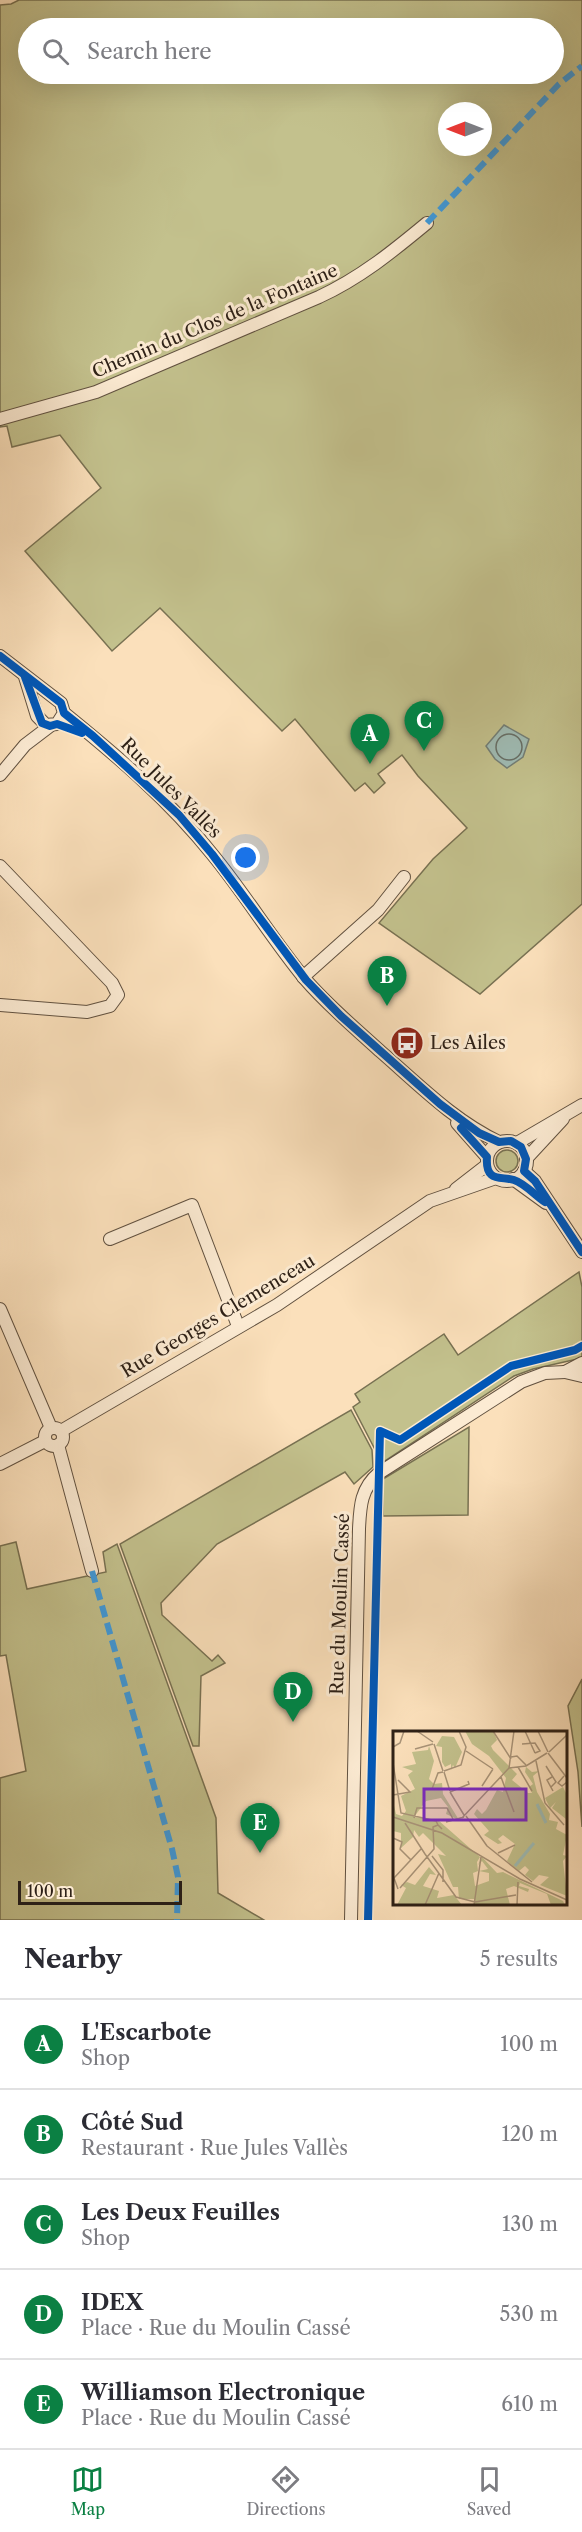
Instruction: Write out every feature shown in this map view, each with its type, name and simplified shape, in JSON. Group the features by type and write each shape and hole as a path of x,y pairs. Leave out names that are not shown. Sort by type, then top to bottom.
{"street":[{"name":"Chemin du Clos de la Fontaine","path":"0,419 96,392 330,292 373,268 427,223"},
{"path":"0,656 61,704 64,713 53,725 25,746 0,775"},
{"path":"25,676 42,723 53,725"},
{"path":"25,746 37,713 45,699 52,699"},
{"name":"Rue Jules Vallès","path":"64,713 93,736 179,815 212,854 303,977 340,1016 440,1104 479,1133 499,1142"},
{"name":"Rue Jules Vallès","path":"53,725 93,736"},
{"path":"0,866 112,982 118,995 117,1001 110,1006 87,1012 0,1005"},
{"path":"303,977 378,910 404,877"},
{"name":"Rue Jules Vallès","path":"440,1104 487,1161"},
{"path":"552,1207 513,1179 496,1178 487,1161 489,1150 499,1142 517,1143 582,1105"},
{"path":"513,1179 568,1114"},
{"path":"517,1143 525,1165 582,1252"},
{"name":"Rue Georges Clemenceau","path":"452,1192 487,1161"},
{"name":"Rue Georges Clemenceau","path":"56,1429 277,1305 430,1201 496,1178"},
{"path":"110,1239 192,1205 238,1326"},
{"path":"0,1309 56,1429 63,1437 58,1445 92,1571"},
{"name":"Rue du Moulin Cassé","path":"565,1372 582,1363"},
{"name":"Rue du Moulin Cassé","path":"351,1920 359,1529 363,1495 369,1482 379,1473 521,1382 545,1373 565,1372 582,1376"},
{"path":"56,1429 44,1435 45,1441 52,1446 58,1445"},
{"path":"0,1464 45,1441"}],"shaded area":[{"path":"19,0 582,0 582,904 480,994 379,923 433,859 467,828 418,776 402,755 378,774 385,783 374,793 365,783 355,791 295,719 282,731 160,608 112,651 25,551 101,488 60,435 12,447 7,426 0,427 0,5 11,4"},
{"path":"507,1150 517,1157 518,1161 511,1171 507,1172 497,1165 496,1161 503,1151"},
{"path":"579,1272 582,1287 582,1358 533,1369 514,1376 382,1463 353,1407 360,1402 355,1394 444,1334 458,1355"},
{"path":"351,1410 372,1450 373,1467 354,1484 345,1472 217,1544 161,1603 162,1615 212,1661 218,1655 225,1663 201,1676 199,1746 193,1746 120,1544"},
{"path":"469,1427 468,1515 383,1516 383,1479"},
{"path":"16,1542 27,1589 106,1572 103,1552 117,1544 216,1818 218,1893 264,1920 0,1920 0,1778 26,1771 6,1655 0,1656 0,1546"},
{"path":"582,1679 582,1827 578,1772 568,1706"}],"water":[{"path":"504,725 529,739 523,757 507,768 495,759 486,746"}],"marked path":[{"path":"564,80 582,66"},
{"path":"427,223 559,84"},
{"path":"92,1571 172,1849 178,1877 177,1920"}],"cycle path":[{"path":"0,656 61,703 64,713 93,736 179,815 212,854 306,980 341,1016 440,1104 479,1133 499,1142 511,1141 521,1147 526,1159 524,1171 535,1181 582,1252"},
{"path":"25,677 42,723 50,726 57,724 82,733"},
{"path":"461,1128 487,1157 491,1175 518,1182 545,1202"},
{"path":"368,1920 380,1431 400,1440 511,1366 575,1350 582,1346"}],"place":[{"name":"Les Deux Feuilles","path":"424,751"},
{"name":"L'Escarbote","path":"370,764"},
{"name":"Côté Sud","path":"387,1006"},
{"name":"Les Ailes","path":"407,1043"},
{"name":"IDEX","path":"293,1722"},
{"name":"Williamson Electronique","path":"260,1853"}]}
